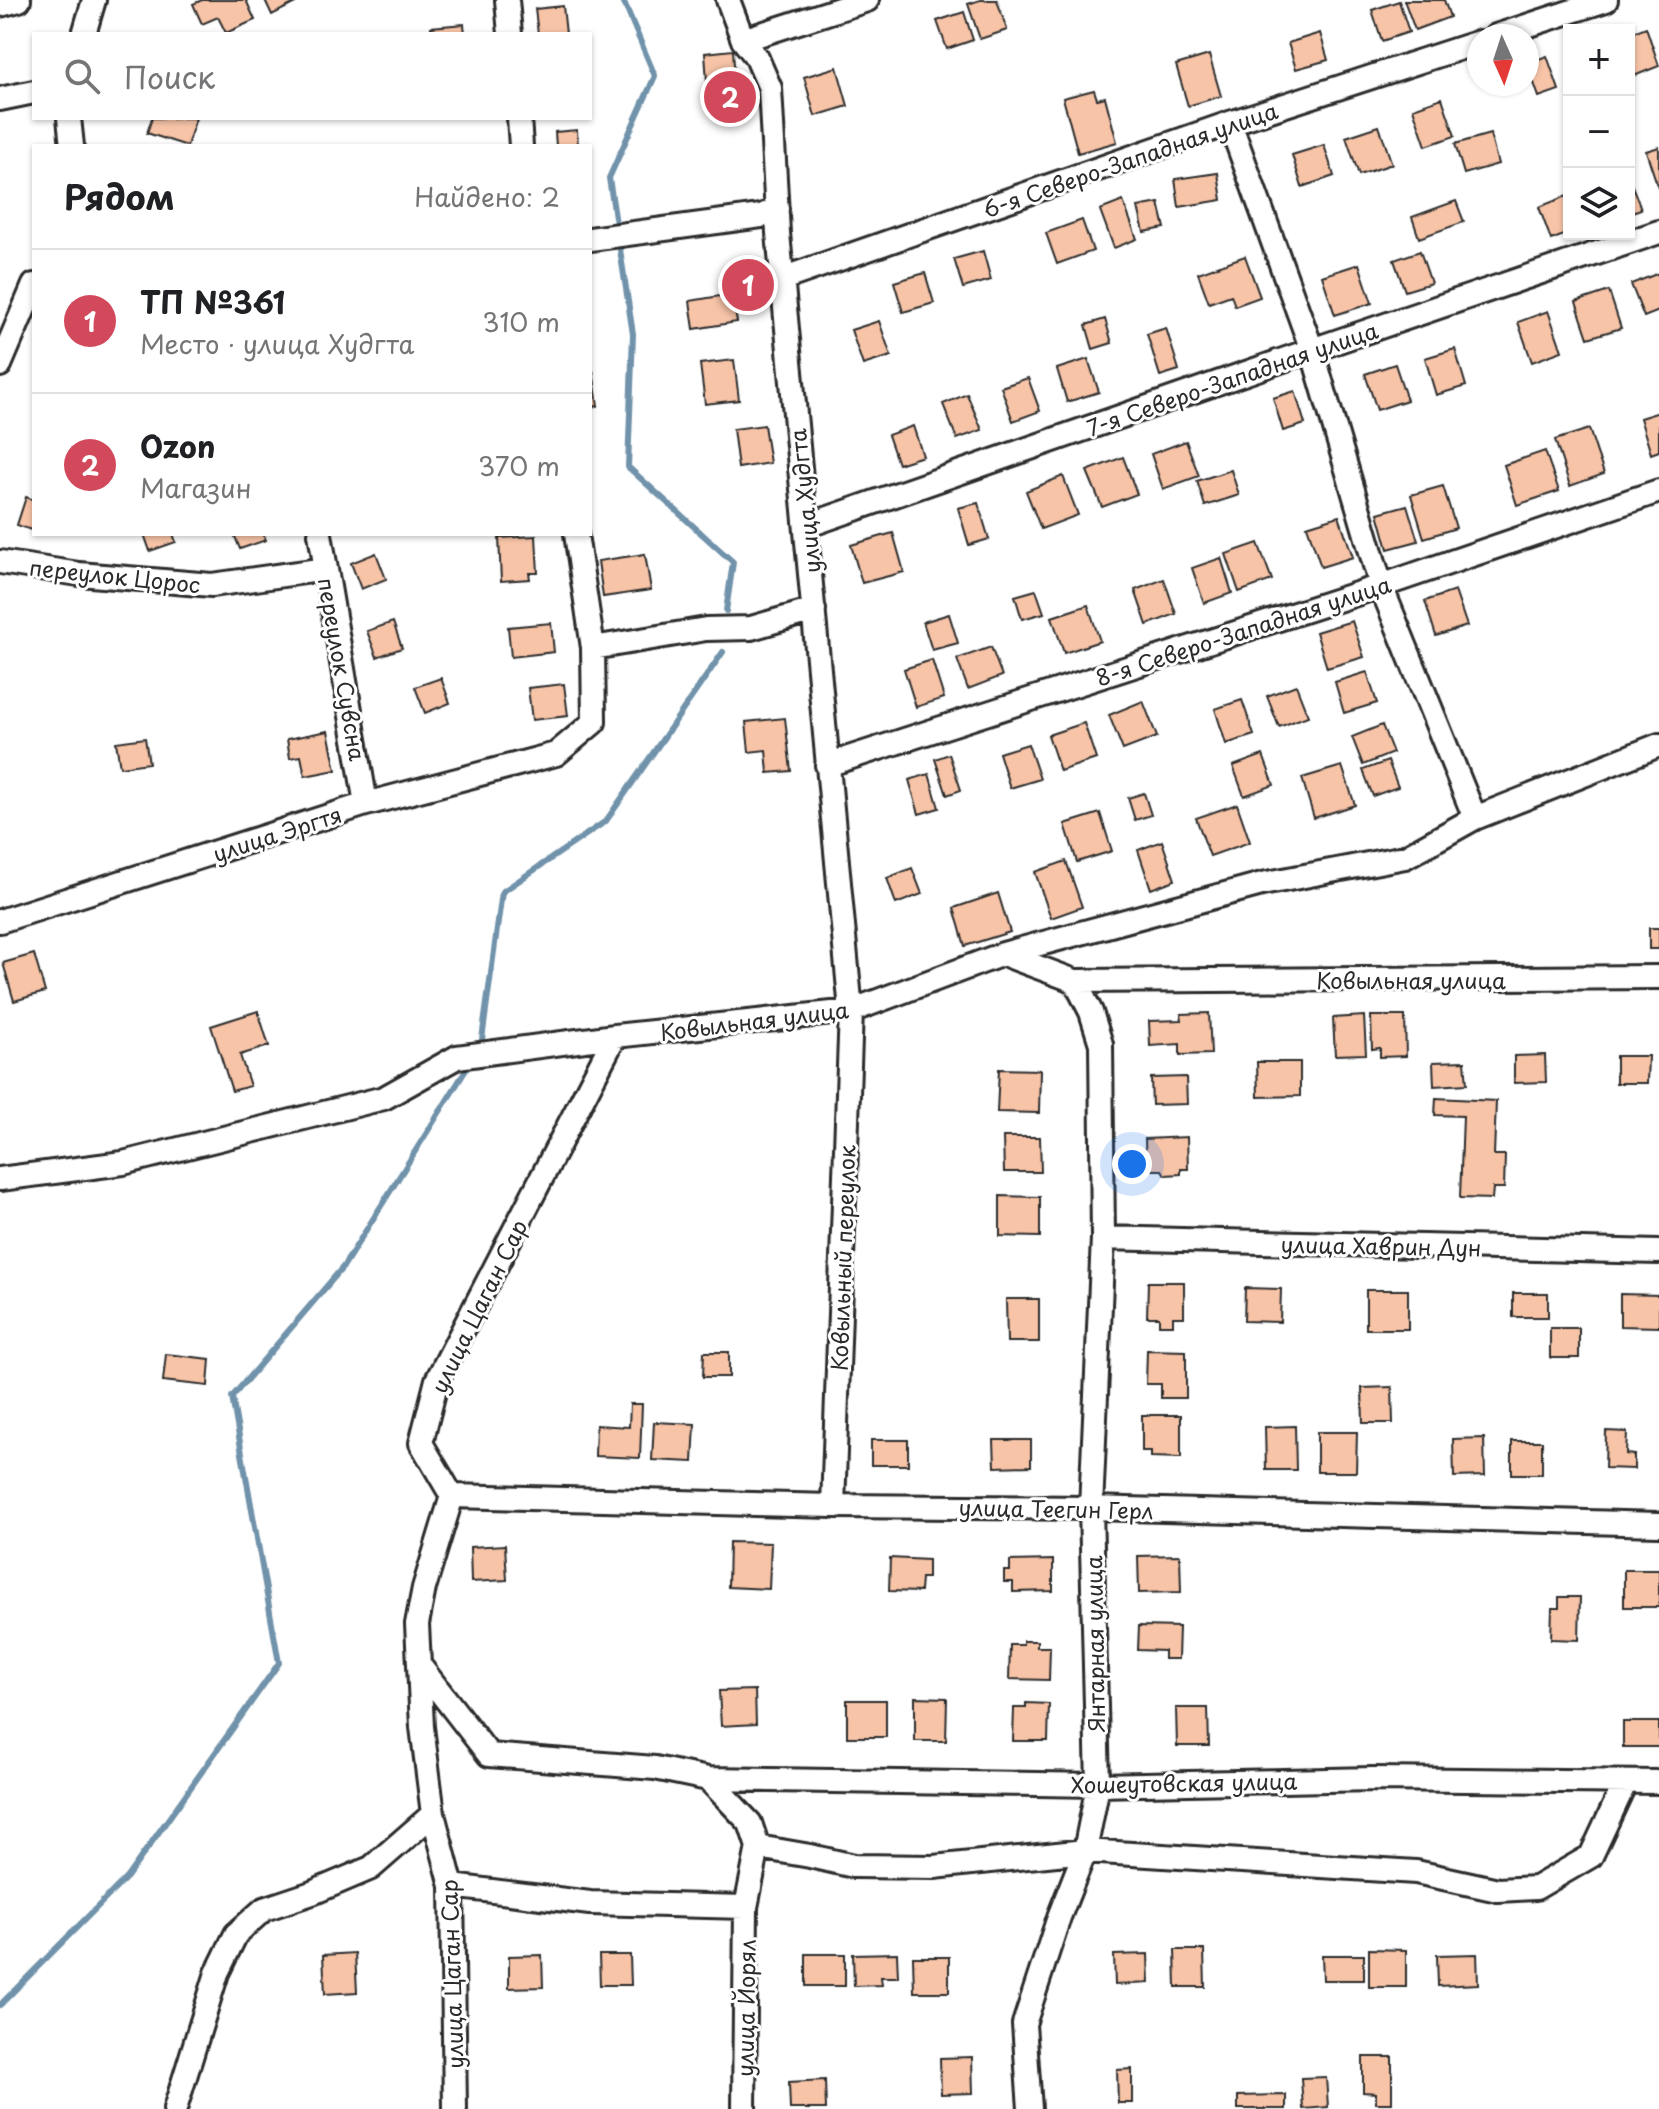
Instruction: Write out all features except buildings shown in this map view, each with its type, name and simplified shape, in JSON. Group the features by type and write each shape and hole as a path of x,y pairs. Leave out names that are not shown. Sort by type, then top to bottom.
{"street":[{"path":"0,5 19,0"},
{"path":"85,32 94,0"},
{"path":"507,0 510,32"},
{"name":"улица Худгта","path":"728,0 743,40 757,58 770,88 782,279 851,1011"},
{"path":"743,40 867,0"},
{"path":"1533,24 1606,0"},
{"name":"6-я Северо-Западная улица","path":"782,279 1230,123 1467,46"},
{"path":"0,99 32,92"},
{"path":"69,120 72,144"},
{"path":"519,120 521,144"},
{"path":"1230,123 1312,350 1381,586 1475,818"},
{"path":"592,239 761,216 777,209"},
{"name":"7-я Северо-Западная улица","path":"806,526 1659,232"},
{"path":"0,365 32,290"},
{"name":"8-я Северо-Западная улица","path":"827,765 1381,586 1659,491"},
{"name":"переулок Сувсна","path":"320,536 366,804"},
{"path":"576,536 593,648 706,629 751,628 814,610"},
{"name":"переулок Цорос","path":"0,562 79,574 212,585 326,569"},
{"name":"улица Эргтя","path":"0,921 366,804 556,754 594,722 593,648"},
{"path":"1003,954 1262,884 1405,857 1475,818 1659,745"},
{"name":"Ковыльная улица","path":"0,1179 123,1163 384,1098 457,1057 615,1036 851,1011 1003,954 1075,981 1659,977"},
{"name":"Янтарная улица","path":"1030,2109 1024,2024 1059,1917 1085,1851 1098,1785 1091,1508 1103,1238 1101,1044 1091,1012 1075,981"},
{"name":"Ковыльный переулок","path":"833,1506 851,1011"},
{"name":"улица Цаган Сар","path":"455,2109 452,1886 433,1814 422,1727 417,1624 424,1588 452,1496 421,1443 437,1380 615,1036"},
{"name":"улица Хаврин Дун","path":"1103,1238 1659,1252"},
{"name":"улица Теегин Герл","path":"452,1496 833,1506 1091,1508 1659,1524"},
{"name":"Хошеутовская улица","path":"420,1666 489,1755 655,1768 708,1779 1098,1785 1373,1779 1659,1782"},
{"path":"708,1779 750,1823 758,1847 854,1866 934,1867 1085,1851 1416,1872 1498,1890 1536,1888 1591,1856 1625,1783"},
{"path":"175,2109 217,1973 236,1934 264,1909 371,1868 433,1814"},
{"name":"улица Йорял","path":"744,2109 746,1907 758,1847"},
{"path":"452,1886 590,1903 746,1907"}],"waterway":[{"path":"623,0 655,76 609,178 633,334 628,467 733,562 726,611"},
{"path":"481,1047 502,892 606,821 723,652"},
{"path":"0,2005 127,1877 279,1663 232,1397 343,1267 469,1065"}],"place":[{"name":"Ozon","path":"730,97"},
{"name":"ТП №361","path":"748,285"}]}
